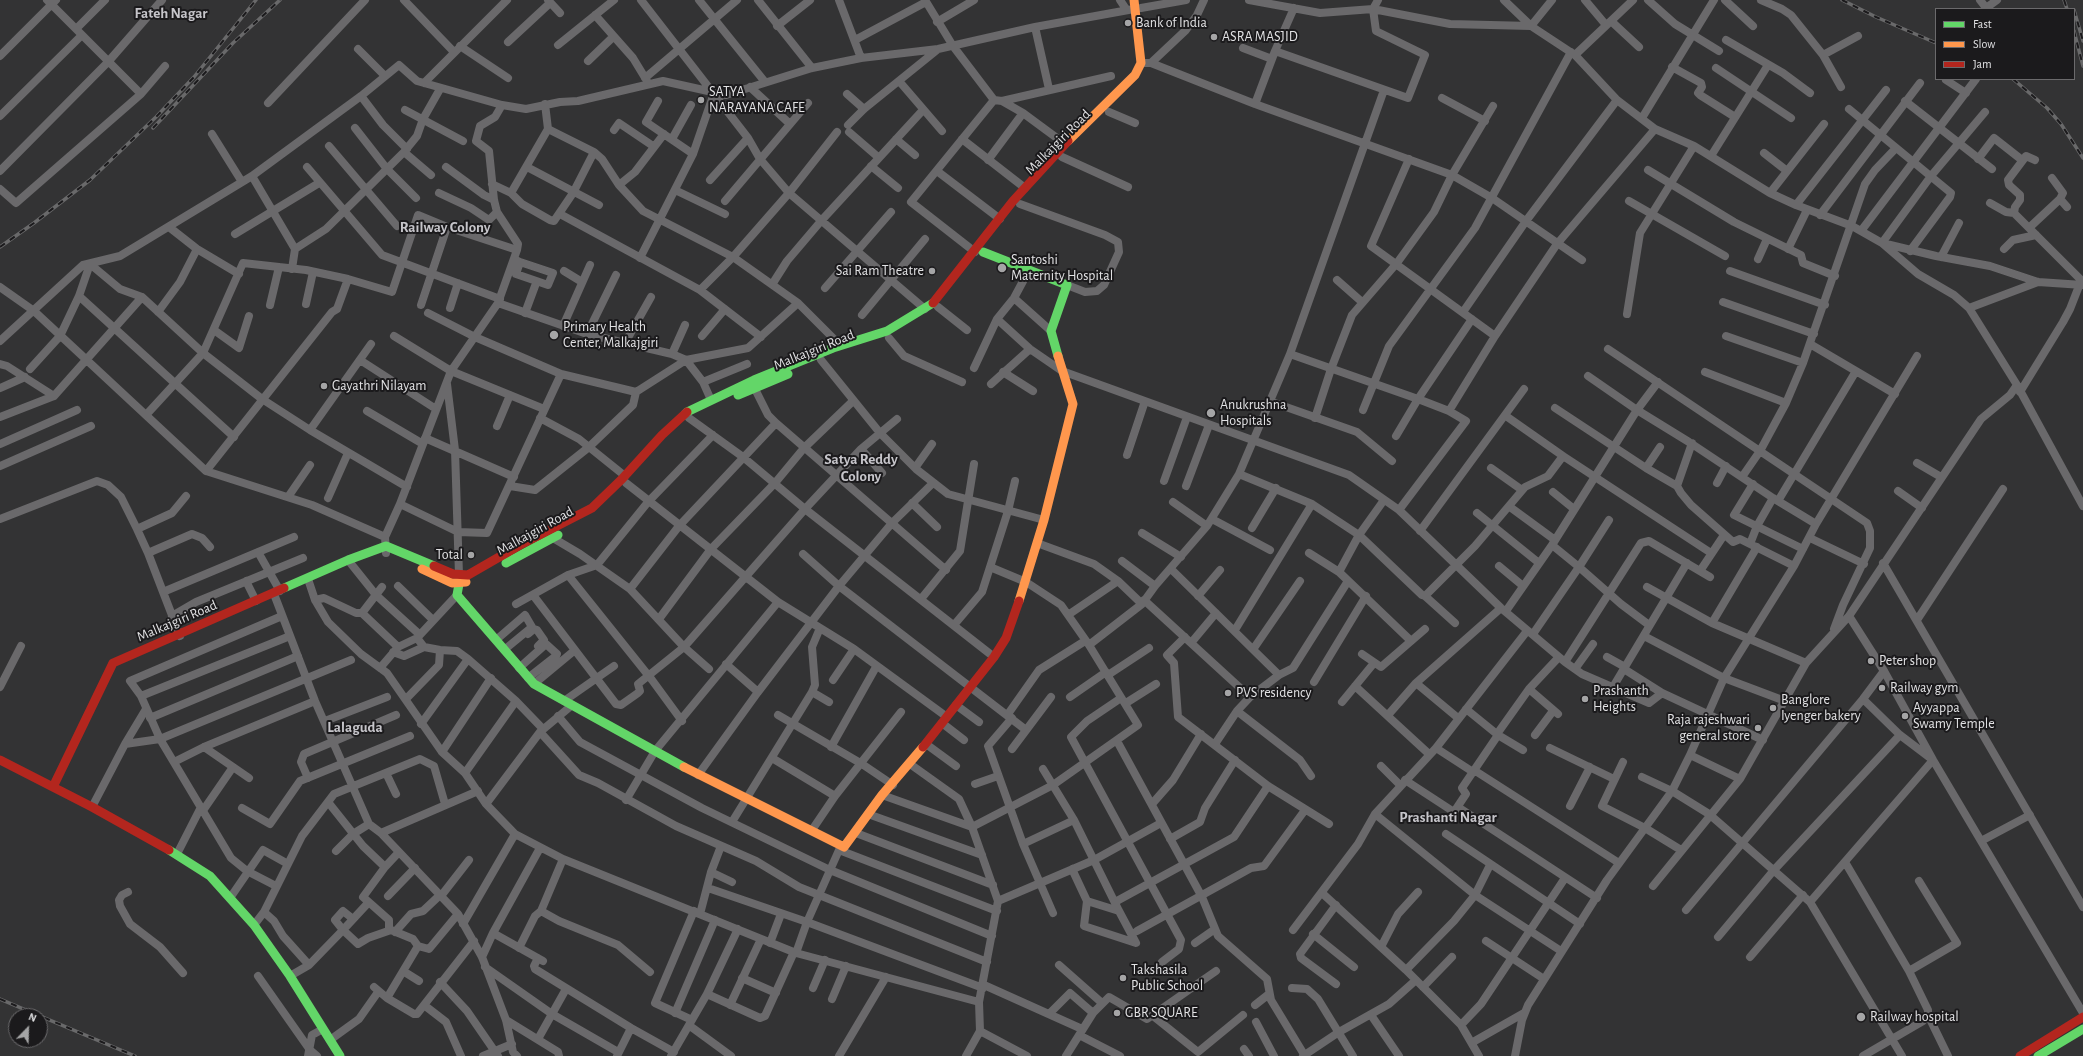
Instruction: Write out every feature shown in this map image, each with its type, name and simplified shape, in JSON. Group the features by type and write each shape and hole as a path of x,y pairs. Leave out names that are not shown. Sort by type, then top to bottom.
{"main road":[{"path":"1135,5 1146,63"},
{"name":"Malkajgiri Road","path":"53,787 113,664 180,636 348,560 384,546 444,571 459,580 472,581 484,576 553,538 601,509 662,435 711,400 840,345 887,331 925,309 934,303 979,252 1020,204 1034,185 1109,112 1136,82 1142,74 1146,63"},
{"name":"Malkajgiri Road","path":"687,416 720,401 755,389 821,360 852,348 888,338 916,324 938,306 979,252 1000,219 1025,188 1065,144 1104,107 1146,63"},
{"path":"459,580 457,595 531,681 568,704 698,775 812,830 841,848 856,833 882,795 910,764 945,720 994,657 1006,638 1026,582 1044,520 1073,404 1051,331 1067,285 979,252"},
{"name":"Malkajgiri Road","path":"459,580 476,572 520,545 581,514 626,480"},
{"path":"1,763 92,807 177,854 210,876 254,925 290,976 340,1056"},
{"path":"2020,1056 2083,1017"},
{"path":"2038,1056 2083,1029"}],"street":[{"path":"76,29 105,0"},
{"path":"0,170 108,62 162,0"},
{"path":"268,103 365,0"},
{"path":"404,0 457,49 508,78"},
{"path":"424,83 507,0"},
{"path":"558,45 614,0"},
{"path":"641,0 748,138 760,159 789,192 821,221 891,278 925,309"},
{"path":"699,0 765,82"},
{"path":"646,81 679,48 737,0"},
{"path":"758,0 777,26 812,68"},
{"path":"777,26 810,0"},
{"path":"937,22 974,0"},
{"path":"1120,0 1135,5"},
{"path":"0,341 83,266 120,256 252,176 361,96 399,65 417,81 440,89 502,105 526,109 545,104 578,101 646,81 662,81 726,95 812,68 861,58 938,49 1135,5 1186,0"},
{"path":"1204,0 1197,15 1186,30 1146,63 1452,176 1492,198 1582,260"},
{"path":"1248,0 1320,13 1373,9 1450,24 1531,26"},
{"path":"1243,48 1273,55 1408,98 1425,55 1376,31 1373,9 1378,0"},
{"path":"1504,0 1531,26 1573,54 1617,100 1655,129 1694,146 1770,193 1807,210 1852,226 1861,231 1882,243 1918,274 1954,295 1969,308 2018,388 2083,506"},
{"path":"1585,0 1608,23 1639,47"},
{"path":"1363,410 1389,346 1475,228 1573,54 1632,0"},
{"path":"1648,0 1675,24 1719,51"},
{"path":"1642,118 1691,35 1714,0"},
{"path":"1725,0 1753,26"},
{"path":"1761,0 1782,9 1791,15 1823,55 1841,87"},
{"path":"1980,0 1986,8 1997,0"},
{"path":"508,42 549,1 560,13"},
{"path":"842,1 861,58"},
{"path":"855,40 926,1 937,22 953,46 998,100 1023,113 1065,144"},
{"path":"1531,26 1549,1"},
{"path":"0,56 52,2 76,29 140,94"},
{"path":"1255,104 1273,55 1294,8"},
{"path":"595,15 633,58 646,81"},
{"path":"1035,28 1049,90"},
{"path":"0,116 82,35"},
{"path":"1823,55 1858,36"},
{"path":"588,61 613,37"},
{"path":"1726,40 1783,73 1810,93"},
{"path":"358,49 385,76"},
{"path":"878,157 849,129 864,109 938,49"},
{"path":"1711,156 1768,65"},
{"path":"0,190 16,203 140,94 165,66"},
{"path":"1672,67 1701,83 1702,86 1698,93 1735,117"},
{"path":"1716,68 1791,118"},
{"path":"979,252 911,202 962,139 998,100 1111,76"},
{"path":"1946,80 1966,93"},
{"path":"1861,231 1975,80"},
{"path":"899,81 942,131"},
{"path":"1820,215 1879,134 1920,83"},
{"path":"750,87 790,124"},
{"path":"295,249 326,229 406,151 417,136 423,119 440,89"},
{"path":"1052,913 1023,844 988,746 1010,716 1039,670 1087,643 1144,602 1155,586 1171,569 1209,522 1238,474 1290,354 1384,90"},
{"path":"1796,205 1886,90"},
{"path":"640,258 693,154 714,93"},
{"path":"847,94 864,109"},
{"path":"361,96 383,125 406,151 431,175"},
{"path":"1442,98 1485,121"},
{"path":"1463,312 1526,221 1617,100"},
{"path":"658,101 646,120 693,154"},
{"path":"1905,101 1992,170"},
{"path":"725,201 808,103"},
{"path":"511,193 548,129 545,104"},
{"path":"0,287 34,311 206,471 312,505 384,546 451,371 499,301 517,260 518,244 497,212 494,200 489,151 476,141 480,126 495,117 502,105"},
{"path":"672,139 691,105"},
{"path":"1315,418 1330,369 1352,315 1397,263 1434,212 1452,176 1493,106"},
{"path":"1849,109 1932,176 1951,194 1910,251"},
{"path":"405,110 463,141"},
{"path":"773,284 787,261 821,221 878,157 923,110"},
{"path":"1109,112 1135,123"},
{"path":"1882,243 1932,176 1985,112"},
{"path":"988,160 1023,113"},
{"path":"614,130 619,123 653,146"},
{"path":"1770,193 1824,124"},
{"path":"355,128 387,169 416,198"},
{"path":"548,129 594,152 602,159 619,185 643,211 733,257 773,284 798,303 840,345"},
{"path":"1450,411 1494,336 1558,244 1655,129"},
{"path":"700,290 733,257 789,192 837,132"},
{"path":"212,134 242,182"},
{"path":"619,185 635,172 653,146 664,134"},
{"path":"710,180 748,138"},
{"path":"1978,159 1994,138 2022,160"},
{"path":"896,139 915,155"},
{"path":"962,139 1025,188"},
{"path":"329,146 365,191 397,226"},
{"path":"1627,314 1640,233 1694,146"},
{"path":"1742,477 1760,451 1786,403 1803,363 1825,305 1865,184 1875,170 1896,148"},
{"path":"492,184 511,193 522,204 554,221 573,193 594,152"},
{"path":"1764,153 1787,171"},
{"path":"2014,213 2015,207 2020,200 2020,195 2008,183 2026,156 2035,160"},
{"path":"1062,157 1128,187"},
{"path":"1409,159 1371,246 1397,263 1494,336"},
{"path":"871,166 898,188"},
{"path":"307,167 319,183 382,255 458,283 525,313 587,334 672,354 686,360 703,382 711,400"},
{"path":"446,167 484,195 494,200"},
{"path":"527,167 573,193 599,205"},
{"path":"1648,170 1670,185 1734,222 1801,255 1803,263 1835,276"},
{"path":"937,171 1000,219"},
{"path":"252,176 295,249 292,269"},
{"path":"2030,227 2060,198 2063,193 2052,178"},
{"path":"235,234 319,183"},
{"path":"675,190 725,214"},
{"path":"439,193 471,208 489,220 497,212"},
{"path":"2060,198 2067,207"},
{"path":"1630,201 1726,256"},
{"path":"1020,204 1105,235 1118,242 1119,252 1104,285 1097,291 1085,292 1067,285"},
{"path":"1990,204 2006,212 2014,213 2030,227 2082,284"},
{"path":"1788,249 1807,210"},
{"path":"825,288 891,212"},
{"path":"560,214 700,290 761,337"},
{"path":"146,415 203,353 243,263 313,272 348,279 392,292 401,261 418,215 447,227 517,250"},
{"path":"1941,257 1959,222"},
{"path":"169,227 197,249 238,274"},
{"path":"421,305 430,273 447,227"},
{"path":"2004,249 2013,240 2036,235"},
{"path":"862,315 891,278 925,239"},
{"path":"1758,259 1767,239"},
{"path":"1882,243 1910,251 1990,266 2038,282 2082,284"},
{"path":"158,312 180,282 197,249"},
{"path":"30,369 60,336 79,296 90,264"},
{"path":"90,264 120,288 142,297 203,353 262,399 347,454 407,487"},
{"path":"563,326 590,264"},
{"path":"270,305 279,267"},
{"path":"974,368 997,319 1014,298 1029,270"},
{"path":"564,271 582,282"},
{"path":"1730,271 1825,305"},
{"path":"306,304 313,272"},
{"path":"587,334 616,275"},
{"path":"206,471 234,438 262,399 332,312 338,309 348,279"},
{"path":"1337,280 1362,302"},
{"path":"1969,308 2038,282"},
{"path":"450,308 458,283"},
{"path":"1652,886 1740,778 1806,663 1849,616 1883,563 1922,508 1941,477 1981,419 2018,388 2063,322 2082,284"},
{"path":"525,313 535,286"},
{"path":"79,296 114,330 234,438"},
{"path":"0,417 54,396 142,297"},
{"path":"625,343 651,297"},
{"path":"1014,298 1051,331"},
{"path":"1723,302 1814,334"},
{"path":"510,486 535,490 589,447 633,406 636,392 686,360 748,348 798,303"},
{"path":"938,306 967,330"},
{"path":"702,336 724,309"},
{"path":"428,313 475,337 561,374 636,392"},
{"path":"214,330 239,348 249,316"},
{"path":"997,319 1030,350 1062,371 1349,475 1399,510 1456,566 1561,660 1574,669 1649,704 1662,693"},
{"path":"1396,436 1418,399 1472,319"},
{"path":"672,354 685,325"},
{"path":"394,336 451,371 544,410"},
{"path":"1726,336 1803,363"},
{"path":"888,338 904,356 962,382"},
{"path":"310,430 371,344"},
{"path":"1810,344 1895,394"},
{"path":"1608,349 1867,523 1871,542 1864,564 1848,593 1833,632"},
{"path":"991,384 1030,350"},
{"path":"1290,354 1450,411 1466,421 1399,510"},
{"path":"1515,1056 1524,1013 1561,952 1620,863 1672,791 1690,755 1724,678 1794,566 1816,524 1917,356"},
{"path":"360,360 436,410"},
{"path":"821,360 880,433 915,468 948,494 1044,520"},
{"path":"0,364 25,377 54,396"},
{"path":"703,382 747,364"},
{"path":"1712,623 1753,546 1757,526 1775,499 1795,474 1856,371"},
{"path":"1003,372 1033,390"},
{"path":"1705,372 1786,403"},
{"path":"400,504 458,532 487,533 561,374"},
{"path":"1588,376 1637,410 1689,441 1775,499 1816,524"},
{"path":"0,388 25,377"},
{"path":"1388,715 1416,684 1504,609 1523,586 1553,542 1637,410 1658,382"},
{"path":"446,383 455,450 459,580"},
{"path":"755,389 768,415 776,423 946,570"},
{"path":"1420,531 1506,416 1524,389"},
{"path":"497,426 510,395"},
{"path":"659,619 711,549 775,484 804,448 853,400"},
{"path":"1126,455 1145,401"},
{"path":"1269,401 1357,432 1392,461"},
{"path":"1555,408 1613,447 1674,484 1691,505 1733,542 1740,539 1794,566"},
{"path":"0,444 77,410"},
{"path":"367,411 424,441 455,450 514,477"},
{"path":"687,416 744,457 805,509 994,657"},
{"path":"1506,416 1563,456 1595,475 1711,553"},
{"path":"1164,481 1187,417"},
{"path":"540,418 580,439 648,502 778,602 854,649 945,720 964,740"},
{"path":"533,595 618,706 638,694 640,690 638,684 684,647 744,576 805,509 862,449 897,419"},
{"path":"630,589 679,526 776,423"},
{"path":"1186,486 1209,425"},
{"path":"0,466 91,426"},
{"path":"516,604 568,575 597,565 648,502 712,435"},
{"path":"1674,484 1689,441"},
{"path":"915,468 932,444"},
{"path":"1646,468 1660,447"},
{"path":"862,449 882,473"},
{"path":"336,450 347,454"},
{"path":"328,498 347,454"},
{"path":"1425,596 1456,566 1492,527 1510,507 1522,490 1525,487 1548,476 1563,456"},
{"path":"1917,463 1941,477"},
{"path":"921,599 960,551 974,464"},
{"path":"288,497 310,465"},
{"path":"1717,483 1726,466"},
{"path":"1491,468 1522,490"},
{"path":"1238,474 1276,488 1312,504 1359,535 1422,595 1455,623"},
{"path":"0,518 97,480 108,485 121,497 137,529 148,553 180,636"},
{"path":"954,625 982,592 1008,511 1015,481"},
{"path":"698,775 758,692 839,586 892,523 933,483"},
{"path":"1753,484 1734,515 1804,549"},
{"path":"1252,528 1276,488"},
{"path":"1917,620 2003,489"},
{"path":"1898,491 1922,508"},
{"path":"1553,492 1574,509"},
{"path":"137,529 172,513 186,496"},
{"path":"1339,572 1359,535 1384,500"},
{"path":"1173,502 1209,522 1270,550"},
{"path":"912,504 937,527"},
{"path":"1235,630 1312,504"},
{"path":"1510,507 1553,542 1608,592 1649,625"},
{"path":"1477,513 1492,527 1539,563"},
{"path":"1293,930 1358,844 1375,814 1402,783 1436,748 1458,718 1530,633 1580,567 1609,520"},
{"path":"1142,533 1181,557"},
{"path":"148,553 192,534 205,541 210,547"},
{"path":"1700,571 1724,535"},
{"path":"163,592 294,537"},
{"path":"553,538 597,565 630,589 684,647 709,669"},
{"path":"1810,538 1864,564"},
{"path":"1453,810 1473,772 1529,689 1561,660 1641,542 1649,541 1710,577"},
{"path":"1037,543 1094,564 1118,581 1185,637 1250,697"},
{"path":"258,552 270,571 277,592 282,616 315,701 369,824 381,833 458,914 482,957 506,1020 514,1052 517,1056"},
{"path":"1309,553 1339,572 1366,596 1410,640"},
{"path":"803,554 839,586 1010,716 1026,730"},
{"path":"172,616 196,602 303,558"},
{"path":"348,560 376,595 418,636 424,646"},
{"path":"1122,561 1155,586"},
{"path":"1613,687 1687,563"},
{"path":"1883,563 2083,907"},
{"path":"1499,566 1523,586"},
{"path":"882,795 972,827 1053,785 1084,761 1117,741 1138,725 1124,700 1061,605 1026,582 990,567"},
{"path":"1171,569 1254,648 1279,675"},
{"path":"1198,596 1220,570"},
{"path":"568,575 682,721"},
{"path":"308,579 315,600 328,622 361,654 387,673 406,698 421,724 442,752 465,773 486,804 516,834 540,848 564,859 795,952 979,1002"},
{"path":"246,581 256,601"},
{"path":"1068,615 1118,581"},
{"path":"1254,648 1300,581"},
{"path":"1215,744 1237,711 1250,697 1279,675 1293,668 1348,581"},
{"path":"398,586 433,620"},
{"path":"362,613 382,587"},
{"path":"1647,587 1712,623 1806,663"},
{"path":"380,668 396,649 418,636 457,595"},
{"path":"1314,682 1366,596"},
{"path":"315,600 324,598 356,613 362,613 404,656 424,646 440,650 457,651 468,658 516,701 579,775 598,783 626,800 676,826 756,861 799,887 987,962"},
{"path":"626,800 655,751 682,721 726,664 778,602"},
{"path":"1191,643 1216,612"},
{"path":"496,640 525,614 532,627 506,652"},
{"path":"276,886 247,871 231,858 160,739 141,696 130,681 282,616"},
{"path":"1849,616 1884,671 1932,760 2083,1013 2011,1056"},
{"path":"732,822 812,692 815,685 812,647 820,628"},
{"path":"1362,654 1381,667 1425,628"},
{"path":"506,652 534,629 537,630 544,639 543,642 518,666"},
{"path":"141,696 290,636"},
{"path":"1644,636 1724,678 1785,701"},
{"path":"1185,637 1167,655 1174,663 1178,717 1268,786 1329,824"},
{"path":"518,666 546,644 557,654 531,681"},
{"path":"1574,669 1593,644"},
{"path":"0,687 21,646"},
{"path":"1070,697 1149,648"},
{"path":"832,680 854,649"},
{"path":"406,698 439,665 440,650"},
{"path":"531,681 575,650"},
{"path":"150,718 298,656"},
{"path":"1607,657 1662,693 1763,740"},
{"path":"421,724 468,658"},
{"path":"125,744 160,739 351,660"},
{"path":"1342,702 1374,663"},
{"path":"726,664 758,692"},
{"path":"486,804 541,730 558,716 568,704 597,678 614,666"},
{"path":"831,747 876,667"},
{"path":"1686,910 1863,699 1884,671"},
{"path":"442,752 491,678"},
{"path":"1156,684 1087,721 1071,737 1129,841 1149,883 1182,943 1179,949 1162,962"},
{"path":"1416,684 1458,718"},
{"path":"1355,686 1429,754"},
{"path":"1529,689 1556,713 1534,735"},
{"path":"812,692 829,702"},
{"path":"325,721 387,697"},
{"path":"1012,749 1051,698"},
{"path":"1863,699 1900,735 1932,760"},
{"path":"174,762 315,701"},
{"path":"465,773 516,701"},
{"path":"956,705 979,722"},
{"path":"92,807 125,744 146,709"},
{"path":"1466,709 1498,734 1523,750"},
{"path":"1237,711 1300,760 1311,776"},
{"path":"812,830 835,796 862,764 901,712"},
{"path":"308,778 301,762 302,755 396,715"},
{"path":"778,715 862,764 892,785"},
{"path":"558,716 580,742 641,776 830,870 992,936"},
{"path":"1152,804 1173,780 1201,734"},
{"path":"1718,937 1774,870 1900,735"},
{"path":"242,808 270,824 300,781 410,736"},
{"path":"1117,741 1202,897 1222,942 1263,974 1268,982 1268,994 1304,1056 1339,1032 1389,1004 1416,980"},
{"path":"926,744 956,766"},
{"path":"204,748 250,778"},
{"path":"1436,748 1473,772 1477,772 1620,863"},
{"path":"1550,748 1614,779"},
{"path":"1690,755 1740,778"},
{"path":"772,758 835,796"},
{"path":"254,925 264,912 302,836 334,794 420,759 434,766 444,804"},
{"path":"1170,839 1200,822 1205,808 1235,760"},
{"path":"1810,902 1932,760"},
{"path":"1623,762 1602,806 1645,828 1681,850"},
{"path":"910,764 959,799 972,827 998,901 979,1002 980,1031 966,1056"},
{"path":"1381,766 1402,783 1453,810 1597,898"},
{"path":"177,854 201,810 233,767"},
{"path":"1570,806 1590,767"},
{"path":"1043,769 1074,820 1136,943 1084,926 1087,901 1072,869"},
{"path":"386,773 396,794"},
{"path":"975,784 998,776"},
{"path":"1642,777 1672,791 1710,814 1810,902 1902,1056"},
{"path":"1115,902 1234,837 1268,786"},
{"path":"381,833 444,804 478,791"},
{"path":"328,802 363,846 385,867"},
{"path":"1137,931 1202,897 1251,868 1264,866 1305,810"},
{"path":"868,814 982,855"},
{"path":"1375,814 1475,895 1561,952"},
{"path":"1981,841 2030,815"},
{"path":"1023,844 1074,820"},
{"path":"998,901 1094,860 1161,823"},
{"path":"336,851 353,834 369,824"},
{"path":"856,833 993,885"},
{"path":"463,924 516,834"},
{"path":"1446,834 1490,865 1580,924"},
{"path":"722,846 711,872 708,888 655,1003 691,1023 731,1056"},
{"path":"482,957 493,933 540,848"},
{"path":"707,994 762,1018 768,1014 807,922 841,848 997,911"},
{"path":"230,898 247,871 264,850 288,864"},
{"path":"392,931 389,920 363,896 385,867 399,852"},
{"path":"518,948 535,916 541,911 564,859"},
{"path":"353,919 344,912 341,912 335,920 358,944 392,931 411,914 423,911 441,895 469,860"},
{"path":"1845,862 1909,971 1948,1056"},
{"path":"1406,970 1442,934 1475,895 1490,865"},
{"path":"388,896 414,868"},
{"path":"711,872 732,882"},
{"path":"1461,1025 1481,1004 1565,878"},
{"path":"1909,971 1957,943 1919,881"},
{"path":"708,888 807,922 1050,1013 1120,1056"},
{"path":"128,892 122,895 119,900 120,906 130,924 160,947 183,973"},
{"path":"1380,945 1398,914 1418,892"},
{"path":"1322,893 1380,945 1461,1025 1473,1042 1472,1045 1479,1056"},
{"path":"1750,956 1803,895"},
{"path":"1087,901 1119,911"},
{"path":"290,976 309,965 368,902"},
{"path":"1336,905 1313,934 1300,956 1336,984"},
{"path":"541,911 565,924 618,944 650,972"},
{"path":"264,912 274,921 283,936 309,965"},
{"path":"392,931 412,939 418,946 427,949 431,948 458,914"},
{"path":"770,942 781,914"},
{"path":"675,1013 715,920"},
{"path":"493,933 540,960 534,968 673,1054 707,994 738,929"},
{"path":"1195,943 1215,929"},
{"path":"1313,934 1354,967"},
{"path":"730,1004 761,939"},
{"path":"330,1040 359,1019 376,989 387,998 414,1014 419,1013 440,982 474,941"},
{"path":"1486,941 1544,980"},
{"path":"387,998 418,946"},
{"path":"1423,987 1452,957"},
{"path":"812,988 825,960"},
{"path":"1059,965 1102,1003"},
{"path":"832,999 846,966"},
{"path":"485,967 552,1014 617,1054 631,1028"},
{"path":"403,970 419,981"},
{"path":"1066,1056 1092,1013 1109,997 1147,1019 1216,971"},
{"path":"258,976 297,1031 309,1053 317,1056"},
{"path":"839,1056 886,977"},
{"path":"742,978 776,993"},
{"path":"440,982 467,1011 495,1053"},
{"path":"1292,988 1302,988 1310,991 1323,1005 1353,1056"},
{"path":"538,1039 566,989"},
{"path":"1050,1013 1070,993 1092,1013"},
{"path":"1255,1005 1268,994"},
{"path":"424,1005 446,1022 461,1056"},
{"path":"1374,1013 1399,1056"},
{"path":"1473,1042 1524,1013"},
{"path":"1153,1016 1198,1052 1243,1015"},
{"path":"1863,1056 1923,1021 1928,1015"},
{"path":"506,1020 558,1052 559,1056"},
{"path":"1256,1022 1274,1056"},
{"path":"297,1031 312,1035 323,1029"},
{"path":"980,1031 1027,1056"},
{"path":"309,1053 312,1035"},
{"path":"483,1056 495,1053 512,1044"},
{"path":"1244,1049 1249,1056"}],"railway":[{"path":"0,247 90,180 156,117 194,77 256,0"},
{"path":"153,128 233,43 280,0"},
{"path":"1842,0 1876,17 1935,43"},
{"path":"2064,0 2067,8"},
{"path":"2075,13 2083,41"},
{"path":"2075,35 2083,66"},
{"path":"2014,80 2047,108 2061,124 2083,158"},
{"path":"0,999 135,1056"}],"traffic: fast":[{"path":"983,252 1067,285 1051,331 1058,356"},
{"path":"687,412 754,380 833,348 887,331 933,303"},
{"path":"738,395 788,374"},
{"path":"506,563 558,535"},
{"path":"284,588 348,560 386,546 434,566"},
{"path":"459,584 457,595 534,684 684,767"},
{"path":"169,850 210,876 254,925 290,976 340,1056"},
{"path":"2038,1056 2083,1029"}],"traffic: slow":[{"path":"1068,141 1135,75 1141,63 1134,0"},
{"path":"1019,601 1044,520 1073,404 1058,356"},
{"path":"422,569 452,583 466,582"},
{"path":"684,767 844,847 882,795 923,747"}],"traffic: jam":[{"path":"933,303 1013,201 1068,141"},
{"path":"434,566 453,574 468,575 520,545 592,508 622,479 662,435 687,412"},
{"path":"53,787 113,663 284,588"},
{"path":"923,747 994,657 1006,638 1019,601"},
{"path":"0,760 92,807 169,850"},
{"path":"2020,1056 2083,1017"}],"place":[{"name":"Bank of India","path":"1128,23"},
{"name":"ASRA MASJID","path":"1214,37"},
{"name":"SATYA NARAYANA CAFE","path":"701,100"},
{"name":"Santoshi Maternity Hospital","path":"1002,268"},
{"name":"Sai Ram Theatre","path":"932,271"},
{"name":"Primary Health Center, Malkajgiri","path":"554,335"},
{"name":"Gayathri Nilayam","path":"324,386"},
{"name":"Anukrushna Hospitals","path":"1211,413"},
{"name":"Total","path":"471,555"},
{"name":"Peter shop","path":"1871,661"},
{"name":"Railway gym","path":"1882,688"},
{"name":"PVS residency","path":"1228,693"},
{"name":"Prashanth Heights","path":"1585,699"},
{"name":"Banglore Iyenger bakery","path":"1773,708"},
{"name":"Ayyappa Swamy Temple","path":"1905,716"},
{"name":"Raja rajeshwari general store","path":"1758,728"},
{"name":"Takshasila Public School","path":"1123,978"},
{"name":"GBR SQUARE","path":"1117,1013"},
{"name":"Railway hospital","path":"1861,1017"}],"district":[{"name":"Fateh Nagar","path":"171,13"},
{"name":"Railway Colony","path":"445,227"},
{"name":"Satya Reddy Colony","path":"861,468"},
{"name":"Lalaguda","path":"355,727"},
{"name":"Prashanti Nagar","path":"1448,817"}]}
